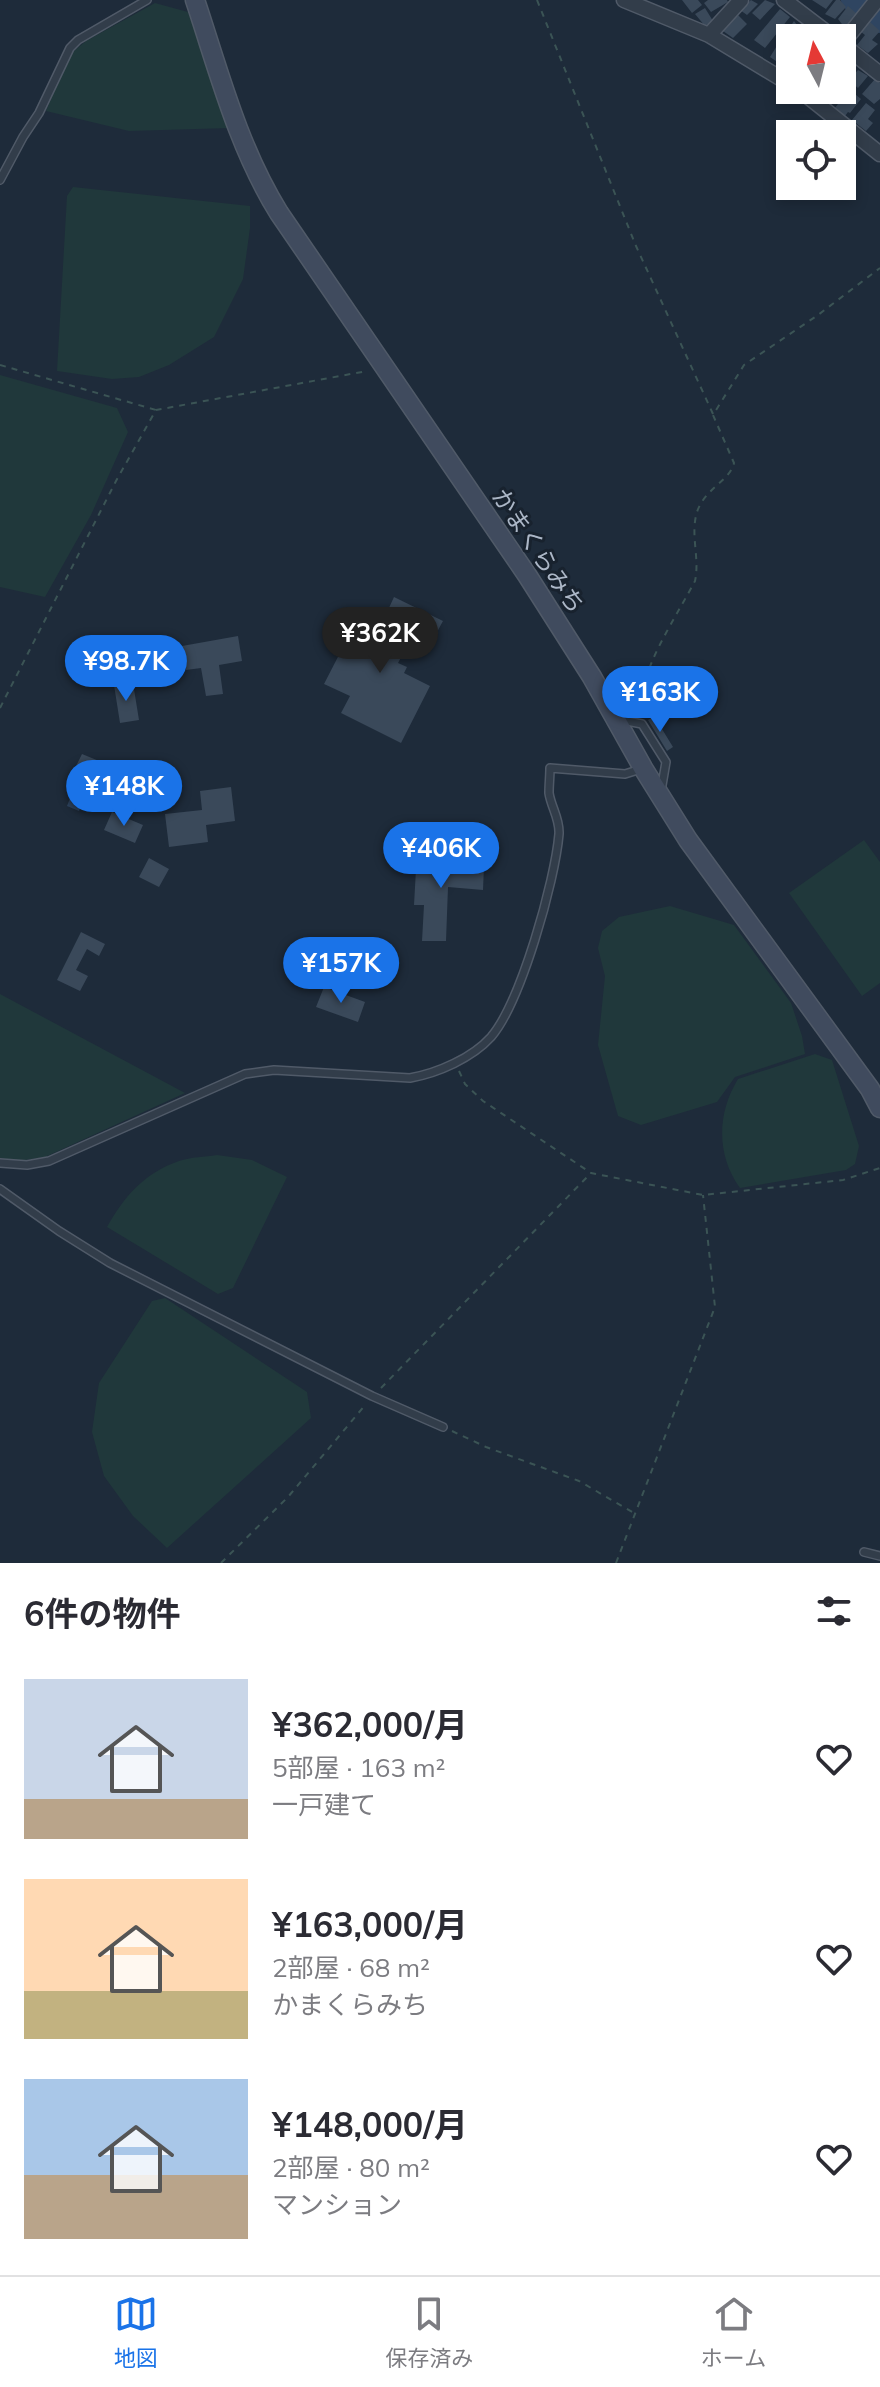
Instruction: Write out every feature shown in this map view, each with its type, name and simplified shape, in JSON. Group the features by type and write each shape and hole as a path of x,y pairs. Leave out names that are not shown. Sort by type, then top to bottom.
{"main road":[{"name":"かまくらみち","path":"195,0 244,148 262,185 527,575 592,677 688,840 870,1089 880,1108"}],"street":[{"path":"709,35 741,0"},
{"path":"630,1 709,35 776,76"},
{"path":"790,1 817,24"},
{"path":"856,26 875,3"},
{"path":"856,55 880,74"},
{"path":"819,104 880,154"}],"lane":[{"path":"0,180 39,113 70,48 78,40 147,0"},
{"path":"615,718 642,724 666,762 661,796"},
{"path":"0,1163 27,1165 49,1161 245,1074 274,1070 403,1078 421,1076 454,1063 481,1046 500,1025 526,964 550,880 559,835 549,792 550,768 625,774 643,768"},
{"path":"0,1189 110,1263 372,1396 443,1427"},
{"path":"864,1552 880,1556"}],"path":[{"path":"537,0 636,246 734,463 730,474 706,493 697,513 694,531 698,569 695,581 652,665 645,684 647,706 642,724"},
{"path":"713,415 744,365 880,268"},
{"path":"0,365 156,410 384,367"},
{"path":"0,708 116,481 156,410"},
{"path":"454,1063 465,1084 483,1101 591,1173 703,1195 843,1180 880,1168"},
{"path":"221,1563 288,1497 372,1396 591,1173"},
{"path":"616,1563 715,1307 703,1195"},
{"path":"443,1427 486,1447 579,1481 634,1513"}],"green space":[{"path":"155,3 188,12 230,128 129,131 46,111 69,55 86,41"},
{"path":"73,187 250,206 243,279 214,337 169,365 139,377 112,379 57,371 67,196"},
{"path":"0,375 117,408 128,432 91,515 45,597 0,587"},
{"path":"864,840 880,862 880,983 862,996 789,893"},
{"path":"670,906 734,925 791,1003 805,1054 735,1077 717,1102 641,1125 618,1116 598,1045 605,976 598,948 602,931 619,917"},
{"path":"0,994 185,1093 45,1157 18,1161 0,1158"},
{"path":"815,1054 832,1060 859,1146 855,1164 846,1170 740,1188 727,1162 722,1134 726,1106 738,1079"},
{"path":"217,1155 252,1160 287,1177 233,1288 218,1294 107,1227 128,1196 155,1172 184,1160"},
{"path":"165,1298 307,1392 311,1418 167,1548 133,1516 104,1476 92,1432 99,1383 152,1301"}],"water":[{"path":"76,783 89,788 79,811 67,806"}],"building":[{"path":"682,0 698,0 702,5 692,13"},
{"path":"708,0 728,2 711,12 704,3"},
{"path":"751,0 758,4 747,15 740,10"},
{"path":"765,0 775,4 760,20 752,13"},
{"path":"812,0 833,0 826,9"},
{"path":"836,0 846,7 835,19 825,14"},
{"path":"848,6 857,14 848,24 842,24 838,19"},
{"path":"705,8 713,21 705,26 695,14"},
{"path":"780,9 790,17 784,24 776,24 776,34 765,48 754,40"},
{"path":"737,14 747,24 733,38 723,28"},
{"path":"870,22 880,31 872,40 878,44 868,53 857,45 865,35 861,32"},
{"path":"776,47 776,61 770,57"},
{"path":"858,70 868,76 858,88 856,86"},
{"path":"875,79 880,83 880,99 874,104 862,94"},
{"path":"856,95 861,99 845,116 835,108 838,104 856,104"},
{"path":"866,103 875,110 868,119 873,123 866,131 856,120 852,120"},
{"path":"394,597 443,621 437,632 419,623 398,663 407,667 404,673 430,686 401,743 341,713 350,696 324,684 342,649 328,643 340,619 365,632 355,650 370,657 374,649 385,655 404,618 388,610"},
{"path":"238,636 242,661 219,665 223,694 206,696 201,668 186,670 182,646"},
{"path":"168,645 170,664 138,669 136,650"},
{"path":"133,683 139,720 120,723 114,685"},
{"path":"654,716 673,747 667,751 648,720"},
{"path":"82,754 104,763 98,775 76,766"},
{"path":"231,787 235,821 206,825 208,842 169,847 165,814 202,810 200,791"},
{"path":"112,812 143,825 135,843 104,830"},
{"path":"417,851 450,853 450,869 461,869 462,865 484,866 483,890 448,887 446,941 422,941 424,905 414,905"},
{"path":"149,858 169,869 159,887 139,877"},
{"path":"81,932 105,944 99,956 87,949 76,970 88,976 80,991 57,980"},
{"path":"324,987 365,1002 358,1022 316,1007"}],"waterway":[{"path":"852,0 880,22"}]}
